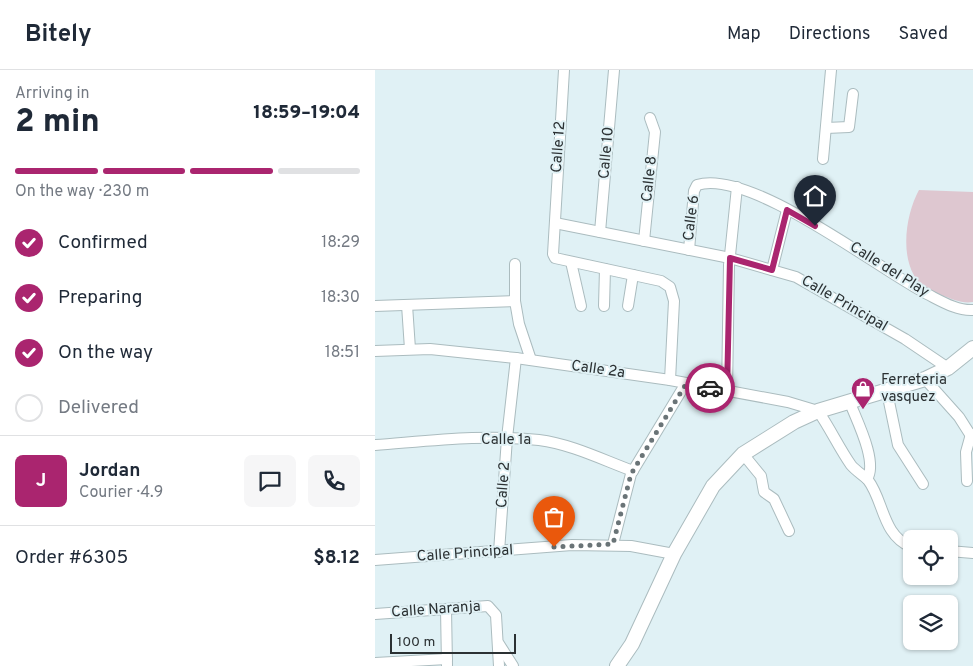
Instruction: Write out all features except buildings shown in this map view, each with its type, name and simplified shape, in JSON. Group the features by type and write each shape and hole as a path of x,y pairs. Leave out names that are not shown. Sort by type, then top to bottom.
{"main road":[{"path":"617,666 632,644 674,554 713,486 743,454 794,422 818,411 925,380 948,368 973,348"}],"street":[{"name":"Calle 12","path":"564,70 553,254 555,258 571,262"},
{"path":"823,159 831,70"},
{"name":"Calle 10","path":"600,232 611,71"},
{"path":"826,128 849,127 853,94"},
{"name":"Calle 8","path":"644,241 655,132 650,118"},
{"name":"Calle del Play","path":"697,186 703,184 737,187 787,210 843,241 907,284 946,304 965,311 973,310"},
{"name":"Calle 6","path":"689,250 694,191 697,186"},
{"path":"727,391 730,258 737,187"},
{"path":"772,270 787,210"},
{"name":"Calle Principal","path":"555,223 730,258 796,277 905,339 948,368"},
{"path":"581,306 571,262 661,281 670,287 674,300 669,380"},
{"path":"515,264 515,302 519,324 531,360"},
{"path":"604,306 605,269"},
{"path":"628,306 633,275"},
{"path":"375,306 515,302"},
{"path":"407,305 410,349"},
{"name":"Calle 2a","path":"375,352 410,349 516,358 669,380 788,402 818,411"},
{"name":"Calle 2","path":"499,552 507,438 516,358"},
{"path":"925,380 972,436 966,452 967,481"},
{"path":"613,544 633,471 686,384"},
{"path":"887,392 898,445 923,484"},
{"path":"850,402 870,457 870,474 867,479"},
{"path":"818,411 855,471 867,479 888,526 903,542"},
{"name":"Calle 1a","path":"375,446 507,438 541,440 577,450 633,471"},
{"path":"743,454 761,476 764,492 774,499 789,531"},
{"name":"Calle Principal","path":"375,560 572,545 613,544 649,548 674,554"},
{"path":"958,552 973,553"},
{"name":"Calle Naranja","path":"375,614 488,606 496,616 497,641"},
{"path":"375,664 447,662 446,609"},
{"path":"497,641 499,666"},
{"path":"497,641 513,666"}],"shaded area":[{"path":"919,190 973,192 973,302 958,301 930,291 918,281 911,270 906,243 907,228"}],"way so far":[{"path":"554,547 613,544 631,474 686,384 710,388"}],"place":[{"name":"Ferreteria vasquez","path":"863,410"}],"route":[{"path":"710,388 727,391 730,258 772,270 787,210 815,226"}]}
